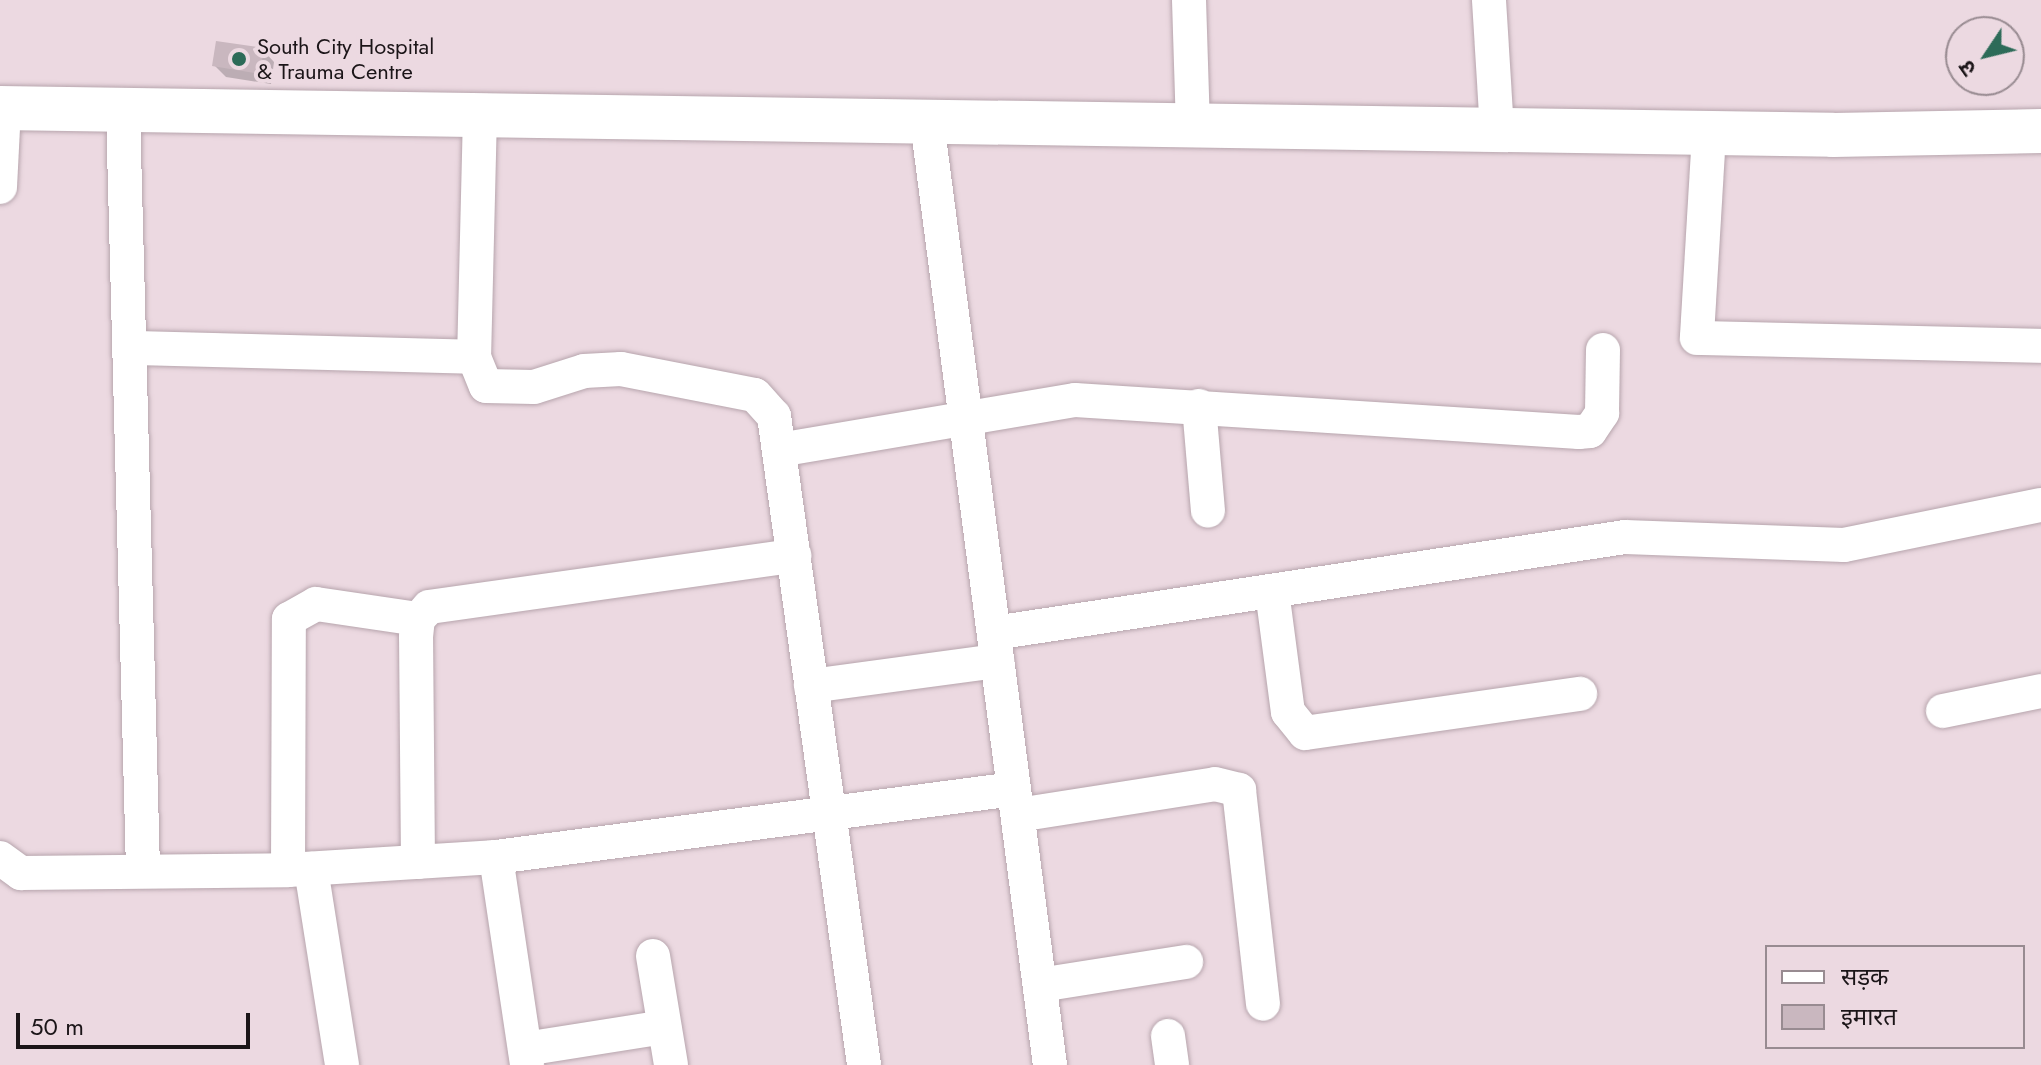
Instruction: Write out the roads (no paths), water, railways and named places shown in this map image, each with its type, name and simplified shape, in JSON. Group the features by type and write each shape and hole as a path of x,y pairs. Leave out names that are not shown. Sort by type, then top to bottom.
{"street":[{"path":"1189,0 1193,127"},
{"path":"1489,0 1497,131"},
{"path":"0,187 2,108 1709,134 2041,131"},
{"path":"123,111 134,348 143,871"},
{"path":"480,114 474,357 486,386 503,391 601,367 755,395 774,416 864,1065"},
{"path":"927,122 1050,1065"},
{"path":"1709,134 1697,338 2041,346"},
{"path":"134,348 474,357"},
{"path":"779,450 965,415 1075,400 1590,431 1602,413 1603,350"},
{"path":"1199,406 1208,511"},
{"path":"811,686 1272,591 1625,537 1844,545 2041,505"},
{"path":"342,1065 299,870 289,619 316,604 418,619 447,599 794,556"},
{"path":"1272,591 1288,712 1305,733 1580,694"},
{"path":"418,619 418,862"},
{"path":"1943,711 2041,691"},
{"path":"0,858 21,873 299,870 496,857 828,808 1016,802 1215,784 1239,790 1263,1004"},
{"path":"496,857 526,1057 664,1027"},
{"path":"653,956 671,1065"},
{"path":"1040,985 1186,962"}],"place":[{"name":"South City Hospital & Trauma Centre","path":"239,59"}]}
